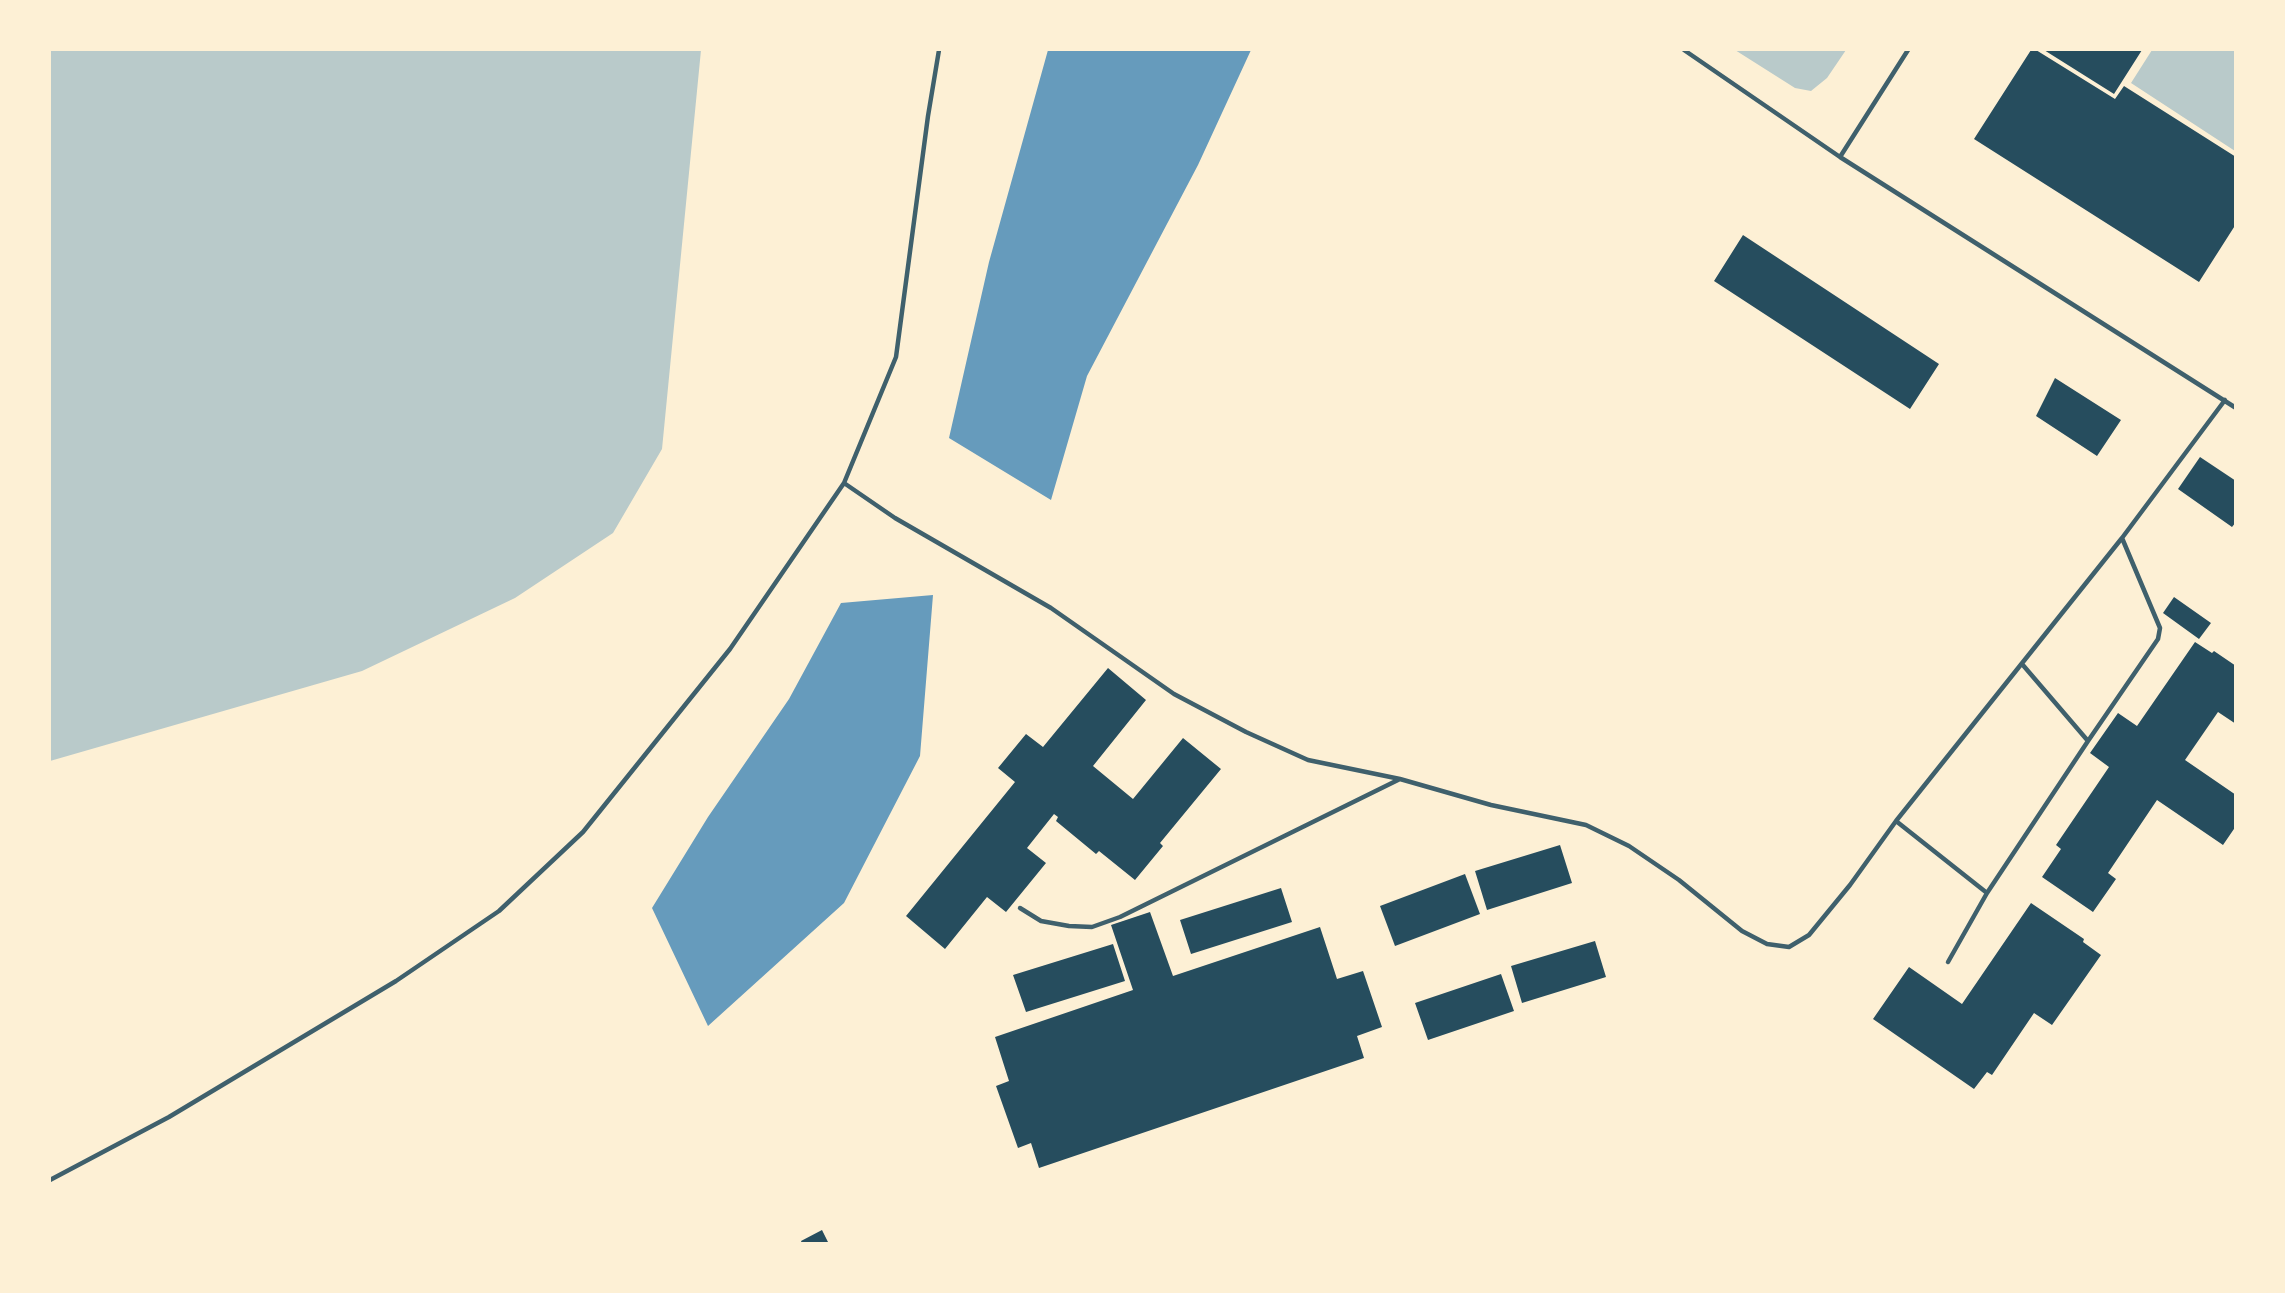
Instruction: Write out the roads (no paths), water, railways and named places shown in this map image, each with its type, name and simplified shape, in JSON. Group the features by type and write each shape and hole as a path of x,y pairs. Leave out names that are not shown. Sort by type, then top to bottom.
{"lane":[{"path":"50,1180 169,1117 386,987 499,911 583,832 730,649 844,483 896,357 939,50"},
{"path":"1684,50 1840,157 2235,408"},
{"path":"1840,157 1908,50"},
{"path":"844,483 895,518 1051,608 1174,694 1246,732 1308,760 1400,779 1491,805 1586,825 1629,846 1670,874 1742,931 1767,944 1789,947 1809,935 1850,885 1896,821 2122,538 2224,400"},
{"path":"1948,962 1987,893 2158,639 2160,628 2122,538"},
{"path":"2022,664 2088,741"},
{"path":"1020,908 1041,921 1092,927 1120,917 1400,779"},
{"path":"1896,821 1987,893"}],"water":[{"path":"1048,50 1251,50 1198,165 1087,376 1051,500 949,438 989,262"},
{"path":"933,595 920,756 844,903 708,1026 652,908 708,817 789,699 841,603"}]}
